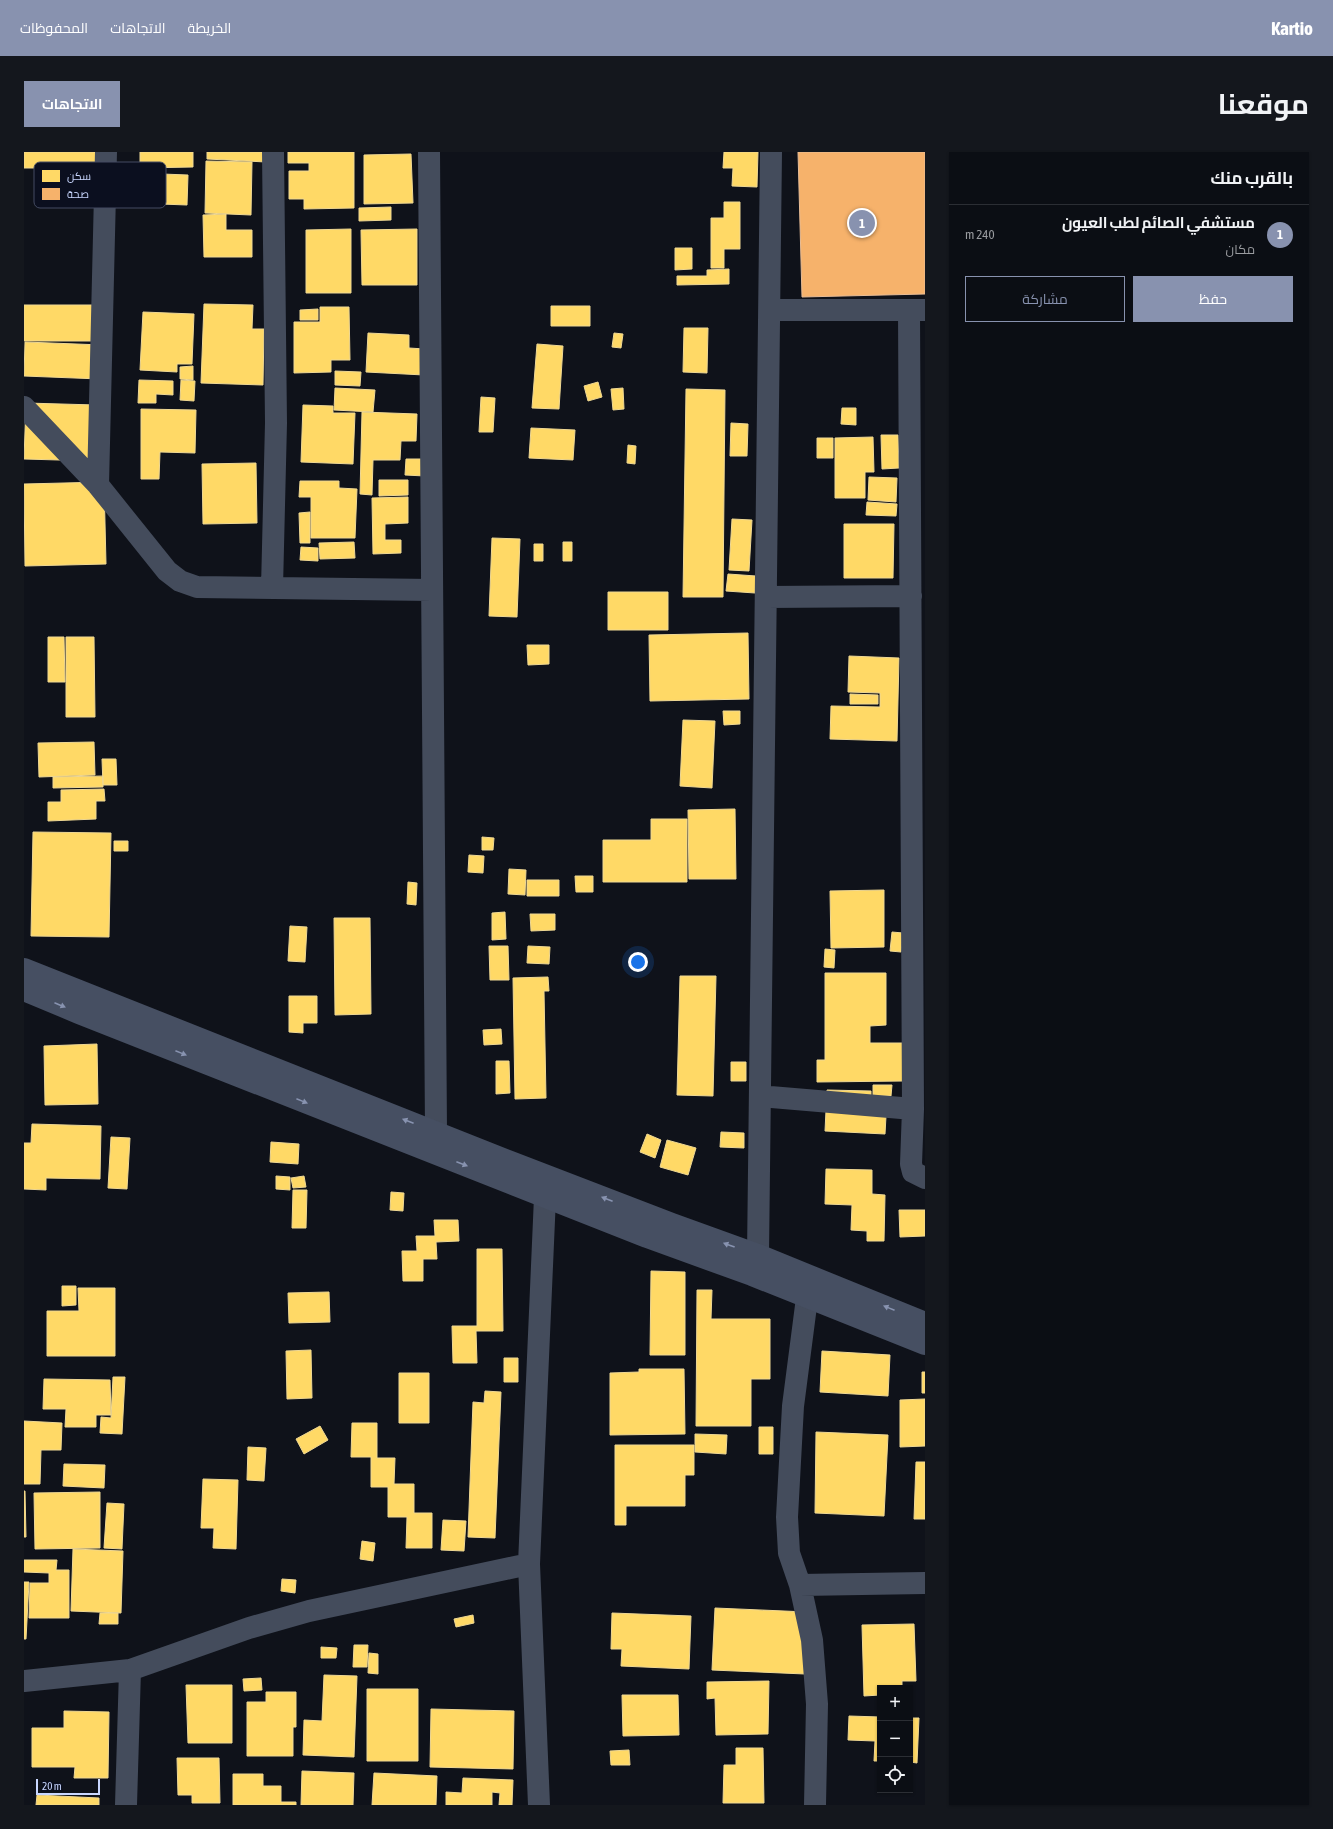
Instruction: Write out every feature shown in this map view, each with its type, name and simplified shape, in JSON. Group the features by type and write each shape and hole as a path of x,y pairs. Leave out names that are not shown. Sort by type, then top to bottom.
{"street":[{"path":"106,152 106,162"},
{"path":"272,588 276,423 273,152"},
{"path":"429,152 436,1132 432,1152"},
{"path":"755,1265 760,1096 772,152"},
{"path":"98,485 105,208"},
{"path":"770,310 917,310 911,596 919,772 911,1164 913,1172 925,1178"},
{"path":"24,407 98,485 167,571 180,581 197,587 432,590"},
{"path":"766,597 911,596"},
{"path":"24,969 672,1224 755,1265 807,1298 925,1344"},
{"path":"24,990 545,1197 755,1265 925,1323"},
{"path":"760,1096 913,1109"},
{"path":"539,1805 529,1564 545,1197"},
{"path":"807,1298 793,1406 787,1517 789,1553 800,1585 812,1640 817,1704 815,1805"},
{"path":"24,1681 130,1670 249,1628 309,1611 529,1564"},
{"path":"800,1585 925,1583"},
{"path":"126,1805 130,1670"}],"building: سكن":[{"path":"24,152 99,152 99,162 34,162 34,168 24,168"},
{"path":"140,152 193,152 193,167 166,168 166,162 140,162"},
{"path":"207,152 266,152 266,162 207,159"},
{"path":"288,152 354,152 354,208 304,209 304,199 289,199 289,171 309,171 309,163 288,163"},
{"path":"724,152 758,152 757,187 732,186 733,168 723,168"},
{"path":"411,154 413,203 364,204 364,155"},
{"path":"206,161 252,162 251,215 205,213"},
{"path":"166,174 188,175 187,205 166,204"},
{"path":"724,202 740,202 740,249 724,249 724,268 711,268 711,218 724,218"},
{"path":"391,207 391,220 359,221 359,208"},
{"path":"226,214 226,230 252,230 252,257 204,257 203,215"},
{"path":"351,229 351,293 306,293 306,230"},
{"path":"417,229 417,285 362,285 361,230"},
{"path":"675,248 692,248 692,269 675,270"},
{"path":"729,269 729,284 677,285 677,276 707,276 707,270"},
{"path":"204,304 253,305 252,329 264,329 263,385 201,383"},
{"path":"24,305 101,305 101,341 24,341"},
{"path":"551,306 590,306 590,326 551,326"},
{"path":"320,307 349,307 350,360 331,360 331,372 294,373 294,322 320,322"},
{"path":"318,309 318,320 300,320 300,310"},
{"path":"143,312 194,314 192,364 177,364 177,372 140,370"},
{"path":"684,328 708,328 707,373 683,372"},
{"path":"368,333 409,335 409,348 425,349 424,375 366,372"},
{"path":"614,333 623,334 621,348 612,347"},
{"path":"25,342 102,345 100,379 24,376"},
{"path":"537,344 563,346 559,409 532,408"},
{"path":"193,366 193,380 180,379 180,367"},
{"path":"335,371 361,372 360,386 335,385"},
{"path":"139,380 173,381 173,395 156,394 156,403 138,403"},
{"path":"181,380 195,381 194,401 180,400"},
{"path":"598,382 602,397 588,401 584,386"},
{"path":"335,388 375,390 373,412 334,410"},
{"path":"623,388 624,409 613,410 611,389"},
{"path":"686,389 725,390 723,597 683,597"},
{"path":"481,397 495,398 493,432 479,432"},
{"path":"26,403 96,405 94,461 24,459"},
{"path":"303,405 333,406 333,413 355,413 353,464 301,462"},
{"path":"842,408 856,408 856,425 841,424"},
{"path":"141,409 196,410 195,453 160,452 159,479 141,479"},
{"path":"362,412 417,414 416,441 401,441 400,460 373,460 372,495 360,494"},
{"path":"731,423 748,424 747,456 730,456"},
{"path":"531,428 575,430 573,460 529,458"},
{"path":"881,435 898,435 899,468 882,469"},
{"path":"873,437 874,472 865,472 865,498 835,498 835,438"},
{"path":"817,438 833,438 833,458 817,458"},
{"path":"628,445 636,446 635,464 627,463"},
{"path":"406,459 425,459 425,476 405,475"},
{"path":"256,463 257,523 203,524 202,464"},
{"path":"869,477 897,478 896,502 868,500"},
{"path":"379,480 408,480 408,495 379,496"},
{"path":"300,481 339,481 339,488 357,489 355,538 311,538 311,497 299,497"},
{"path":"104,482 106,564 25,566 24,484"},
{"path":"408,497 408,523 385,524 385,540 401,540 401,553 373,554 372,498"},
{"path":"867,502 897,504 896,516 866,515"},
{"path":"310,512 310,543 300,543 299,513"},
{"path":"732,519 752,520 749,571 729,570"},
{"path":"844,524 894,524 893,578 844,578"},
{"path":"492,538 520,539 517,617 489,616"},
{"path":"354,542 355,558 320,559 319,543"},
{"path":"563,542 572,542 572,561 563,561"},
{"path":"534,544 543,544 543,561 534,561"},
{"path":"301,547 318,548 318,561 300,560"},
{"path":"728,574 756,576 755,593 726,591"},
{"path":"608,592 668,592 668,630 608,630"},
{"path":"748,633 749,699 650,701 649,635"},
{"path":"48,637 64,637 65,682 48,682"},
{"path":"66,637 94,637 95,717 66,717"},
{"path":"527,645 549,645 549,664 528,665"},
{"path":"849,656 899,658 897,741 830,739 831,706 880,707 880,693 848,692"},
{"path":"850,694 878,695 878,704 850,704"},
{"path":"723,711 740,711 740,724 724,725"},
{"path":"683,720 715,721 712,788 680,786"},
{"path":"94,742 95,775 39,777 38,743"},
{"path":"102,759 116,759 117,785 103,785"},
{"path":"103,776 103,787 53,788 53,777"},
{"path":"104,789 105,801 96,801 96,819 48,821 48,802 61,802 61,790"},
{"path":"735,809 736,879 689,879 688,810"},
{"path":"651,819 687,819 687,882 603,882 603,840 651,840"},
{"path":"33,832 111,833 109,937 31,936"},
{"path":"482,837 494,838 493,850 482,850"},
{"path":"114,841 128,841 128,851 114,851"},
{"path":"469,855 484,856 483,873 468,872"},
{"path":"509,869 526,870 525,895 508,894"},
{"path":"575,876 593,876 593,892 576,892"},
{"path":"527,880 559,880 559,896 527,896"},
{"path":"408,882 417,883 416,905 407,904"},
{"path":"884,890 884,947 831,948 830,891"},
{"path":"505,912 506,939 492,940 492,913"},
{"path":"530,914 555,914 555,930 531,931"},
{"path":"334,918 370,918 371,1014 335,1015"},
{"path":"290,926 307,927 305,962 288,961"},
{"path":"892,932 903,933 901,952 890,951"},
{"path":"489,946 508,946 509,980 490,980"},
{"path":"528,946 550,947 549,964 527,963"},
{"path":"825,949 835,950 834,968 824,967"},
{"path":"825,973 886,973 886,1025 870,1026 870,1043 904,1043 904,1081 817,1082 817,1060 825,1060"},
{"path":"680,976 716,976 713,1096 677,1095"},
{"path":"548,977 549,991 544,991 546,1098 515,1099 513,978"},
{"path":"289,996 317,996 317,1023 303,1023 303,1033 289,1032"},
{"path":"501,1029 502,1044 484,1045 483,1030"},
{"path":"97,1044 98,1104 45,1105 44,1046"},
{"path":"496,1061 509,1061 510,1093 496,1094"},
{"path":"731,1062 746,1062 746,1081 731,1081"},
{"path":"873,1085 892,1085 891,1096 873,1096"},
{"path":"827,1090 871,1091 871,1097 887,1098 885,1134 825,1131"},
{"path":"32,1124 101,1126 100,1179 46,1178 46,1190 24,1189 24,1143 31,1143"},
{"path":"721,1132 744,1133 744,1148 720,1147"},
{"path":"647,1134 661,1140 655,1158 640,1152"},
{"path":"111,1137 130,1138 127,1189 108,1188"},
{"path":"667,1140 696,1148 688,1175 660,1167"},
{"path":"271,1142 299,1144 298,1164 270,1162"},
{"path":"826,1169 872,1170 872,1194 885,1195 884,1241 867,1241 867,1231 851,1230 852,1205 825,1204"},
{"path":"276,1176 290,1177 290,1190 276,1189"},
{"path":"304,1176 306,1187 293,1188 291,1178"},
{"path":"293,1190 307,1190 306,1228 292,1228"},
{"path":"391,1192 404,1193 403,1211 390,1210"},
{"path":"899,1210 925,1210 925,1236 900,1237"},
{"path":"434,1220 458,1220 459,1241 436,1242 437,1259 423,1259 423,1281 403,1281 402,1251 417,1251 416,1236 435,1236"},
{"path":"477,1249 502,1249 503,1331 476,1331 477,1363 453,1363 452,1326 477,1326"},
{"path":"651,1271 685,1272 685,1355 650,1355"},
{"path":"62,1286 76,1286 76,1305 62,1306"},
{"path":"78,1288 115,1288 115,1356 47,1356 47,1311 79,1311"},
{"path":"697,1290 712,1290 711,1319 770,1319 770,1379 751,1379 751,1426 696,1426"},
{"path":"329,1292 330,1322 289,1323 288,1293"},
{"path":"311,1350 312,1398 287,1399 286,1351"},
{"path":"822,1351 890,1355 888,1396 820,1392"},
{"path":"504,1358 518,1358 518,1382 504,1382"},
{"path":"639,1369 684,1369 685,1434 610,1435 610,1373 639,1372"},
{"path":"922,1372 925,1372 925,1393 922,1393"},
{"path":"399,1373 429,1373 429,1423 399,1423"},
{"path":"113,1377 125,1377 122,1434 100,1433 101,1417 111,1418"},
{"path":"44,1379 110,1380 111,1415 96,1415 96,1427 65,1427 66,1409 43,1409"},
{"path":"485,1391 501,1392 495,1538 468,1537 473,1402 484,1403"},
{"path":"925,1399 925,1446 900,1447 900,1400"},
{"path":"24,1421 62,1423 61,1450 41,1450 40,1484 24,1484"},
{"path":"352,1423 377,1423 377,1458 395,1458 394,1484 414,1484 414,1513 432,1513 432,1548 406,1548 407,1517 388,1517 388,1487 371,1487 371,1457 351,1457"},
{"path":"320,1426 328,1440 304,1454 296,1439"},
{"path":"759,1427 773,1427 773,1454 759,1454"},
{"path":"816,1432 888,1435 884,1516 815,1513"},
{"path":"695,1434 727,1435 726,1454 695,1452"},
{"path":"615,1445 694,1445 694,1475 685,1475 685,1506 626,1506 626,1525 615,1525"},
{"path":"248,1447 266,1448 264,1481 247,1480"},
{"path":"916,1462 925,1462 925,1519 914,1519"},
{"path":"64,1464 105,1465 104,1488 63,1486"},
{"path":"203,1479 238,1480 236,1549 213,1548 214,1528 201,1528"},
{"path":"25,1491 26,1537 24,1537"},
{"path":"100,1492 100,1548 35,1549 34,1493"},
{"path":"107,1503 124,1504 122,1549 104,1548"},
{"path":"443,1520 466,1521 464,1551 441,1550"},
{"path":"362,1541 375,1543 373,1561 360,1559"},
{"path":"73,1549 123,1551 121,1613 71,1611"},
{"path":"24,1560 57,1560 56,1570 69,1570 69,1618 29,1618 30,1583 49,1583 49,1573 24,1572"},
{"path":"282,1579 296,1580 295,1593 281,1591"},
{"path":"24,1582 29,1582 26,1639 24,1639"},
{"path":"715,1608 807,1612 805,1674 712,1670"},
{"path":"100,1613 118,1613 118,1624 99,1624"},
{"path":"612,1613 691,1616 689,1669 621,1666 622,1649 611,1649"},
{"path":"473,1615 474,1623 456,1627 454,1619"},
{"path":"914,1624 916,1681 902,1681 902,1685 877,1685 877,1695 864,1696 862,1625"},
{"path":"354,1645 368,1645 367,1667 353,1667"},
{"path":"321,1647 337,1648 336,1658 321,1658"},
{"path":"369,1653 378,1654 378,1674 368,1673"},
{"path":"324,1675 357,1676 354,1757 303,1755 304,1720 322,1721"},
{"path":"261,1678 262,1690 244,1691 243,1679"},
{"path":"769,1681 768,1734 716,1735 715,1698 707,1699 707,1682"},
{"path":"186,1685 232,1685 232,1743 188,1743"},
{"path":"367,1689 418,1689 418,1761 367,1761"},
{"path":"266,1692 296,1692 296,1727 293,1727 293,1756 247,1756 247,1702 266,1702"},
{"path":"622,1695 678,1695 679,1735 623,1736"},
{"path":"431,1709 514,1711 513,1769 430,1767"},
{"path":"64,1711 109,1712 108,1778 74,1778 75,1767 32,1767 32,1728 64,1728"},
{"path":"849,1716 877,1717 877,1761 874,1761 875,1741 848,1740"},
{"path":"913,1718 919,1718 917,1763 913,1762"},
{"path":"736,1748 763,1748 764,1803 723,1803 724,1765 736,1765"},
{"path":"629,1750 630,1765 611,1765 610,1751"},
{"path":"177,1758 219,1758 220,1803 192,1803 192,1795 178,1795"},
{"path":"302,1771 354,1773 353,1805 301,1805"},
{"path":"374,1773 437,1776 436,1805 372,1805"},
{"path":"233,1774 263,1774 263,1786 281,1786 281,1802 296,1802 296,1805 233,1805"},
{"path":"463,1778 513,1780 512,1805 499,1805 500,1793 492,1792 492,1805 446,1805 446,1792 462,1793"},
{"path":"37,1795 99,1798 99,1805 36,1805"}],"building: صحة":[{"path":"798,152 925,152 925,294 802,297"}],"place":[{"name":"مستشفي الصائم لطب العيون","path":"862,223"}]}
